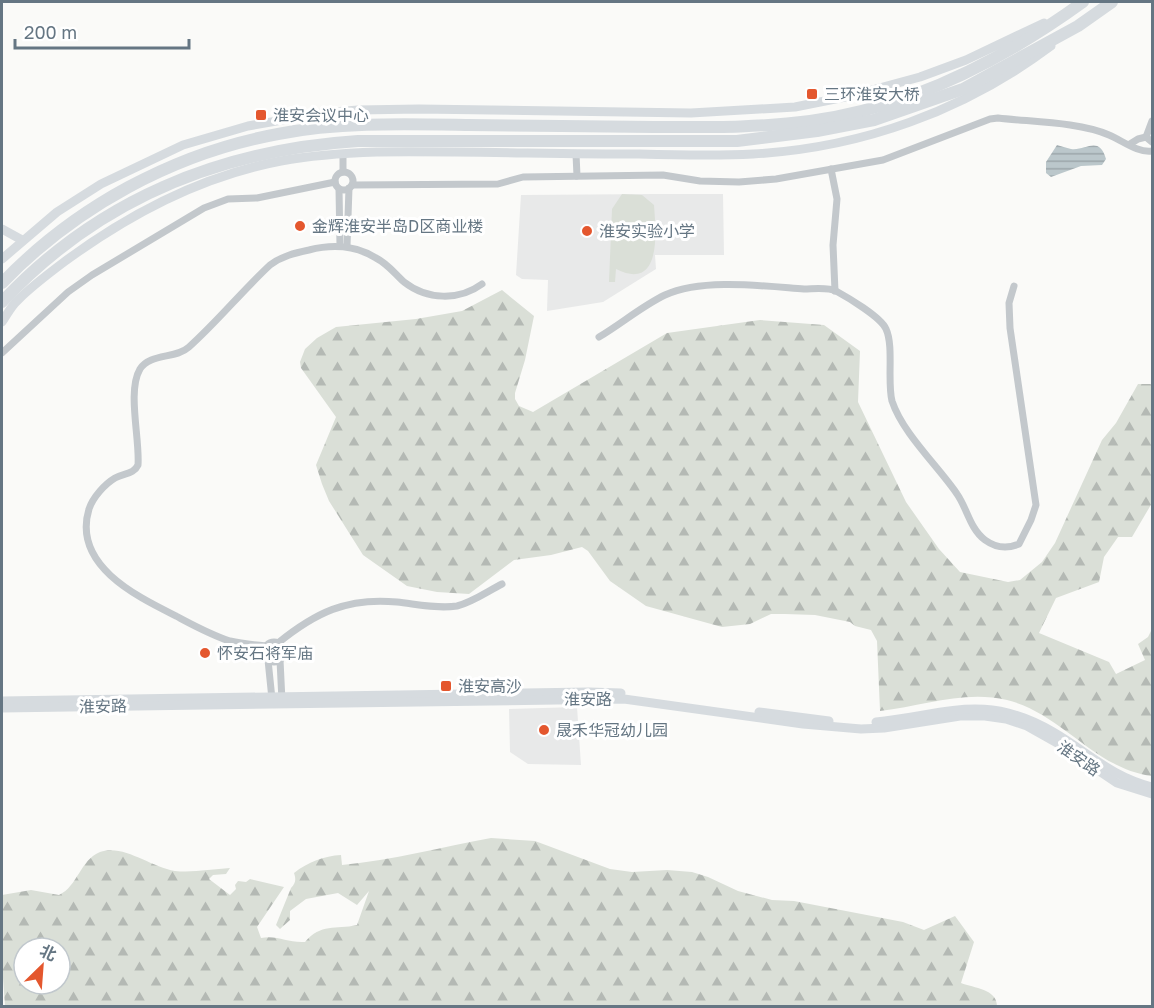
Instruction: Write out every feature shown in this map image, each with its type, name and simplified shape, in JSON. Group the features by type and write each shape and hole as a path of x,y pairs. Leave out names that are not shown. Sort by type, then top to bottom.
{"highway":[{"path":"2,302 34,269 96,222 131,202 191,174 253,156 306,145 358,141 737,141 808,133 874,120 963,89 1078,26 1112,2"},
{"path":"2,283 26,257 94,207 172,165 227,145 306,129 356,125 708,128 813,121 899,100 954,77 996,57 1047,27 1079,4"}],"main road":[{"path":"2,259 57,212 95,187 183,145 248,126 341,111 419,109 691,113 795,107 859,94 952,66 1079,4"},
{"path":"2,313 52,271 100,236 169,198 217,179 265,165 343,150 751,154 806,148 878,133 926,117 960,102 1036,57 1078,26"},
{"path":"341,111 342,123"},
{"path":"2,229 22,240"},
{"path":"2,322 16,301"},
{"name":"淮安路","path":"2,708 589,692 628,694 855,723 883,722 946,710 983,709 1014,714 1033,721 1062,737 1111,771 1131,781 1152,787"},
{"name":"淮安路","path":"2,701 624,699 803,724 861,729 884,728 960,716 985,716 1028,726 1118,783 1152,794"}],"street":[{"path":"2,353 68,292 92,274 204,208 228,199 266,196 337,185 344,190 350,187 498,184 523,177 663,175 700,181 739,182 776,179 890,158 994,118 1092,129 1130,144 1140,151 1152,151"},
{"path":"1130,144 1138,139 1149,139 1152,121"},
{"path":"343,150 343,172"},
{"path":"576,154 577,176"},
{"path":"831,169 837,199 833,245 835,291"},
{"path":"343,172 336,176 344,246"},
{"path":"343,172 351,176 344,246"},
{"path":"482,284 458,295 430,295 412,288 378,258 344,246 306,250 275,261 187,348 152,359 142,366 136,381 135,394 137,467 111,481 93,500 86,529 92,551 102,566 122,585 156,606 219,637 237,643 266,646 278,643 310,619 341,606 391,602 437,607 457,606 474,600 502,584"},
{"path":"599,337 664,296 679,291 741,285 835,291 863,307 886,328 890,352 891,398 896,410 925,455 958,494 977,532 985,540 1001,548 1009,548 1019,544 1036,505 1010,328 1009,303 1014,286"},
{"path":"277,701 280,660 283,651 278,643"},
{"path":"266,646 265,655 277,701"},
{"path":"268,660 274,662 280,660"}],"shaded area":[{"path":"1057,145 1071,149 1096,146 1100,148 1106,159 1102,165 1081,166 1051,177 1046,173 1046,162"},
{"name":"淮安实验小学","path":"723,194 724,255 655,255 656,269 603,302 547,311 548,280 522,279 516,275 521,195"},
{"name":"晟禾华冠幼儿园","path":"577,707 581,765 528,764 510,752 509,709"}],"green space":[{"path":"622,194 642,195 654,205 655,243 649,266 642,272 631,274 616,269 615,282 609,282 612,209"},
{"path":"502,290 534,316 525,360 515,393 519,406 533,412 667,333 760,320 824,325 860,351 858,402 906,502 939,549 960,572 1008,582 1020,580 1042,562 1055,543 1102,440 1116,423 1138,384 1152,384 1152,503 1132,537 1118,537 1104,557 1099,582 1056,598 1039,633 1109,662 1116,674 1145,660 1138,644 1148,637 1152,629 1152,776 1113,763 1045,717 1007,700 991,697 959,698 880,711 877,641 871,630 855,626 850,622 815,615 771,614 750,624 722,627 646,606 610,581 588,551 582,547 551,555 514,560 469,594 437,592 407,586 363,555 329,501 316,465 336,417 301,368 300,362 305,349 317,338 336,327 416,319 462,311"},
{"path":"491,838 535,841 610,869 632,872 667,870 692,872 738,891 772,900 794,901 903,922 924,930 955,916 974,942 961,983 989,993 996,1000 997,1006 5,1006 2,964 2,895 31,890 59,895 71,886 88,861 100,852 109,850 128,853 175,871 230,868 226,874 213,875 209,879 230,895 236,889 235,885 238,881 246,882 250,879 284,887 257,927 261,938 305,942 317,932 329,928 357,925 369,891 357,905 338,893 306,899 290,911 290,920 280,929 276,925 295,883 294,873 316,860 341,855 342,865 399,857"}],"place":[{"name":"三环淮安大桥","path":"812,94"},
{"name":"淮安会议中心","path":"261,115"},
{"name":"金辉淮安半岛D区商业楼","path":"300,226"},
{"name":"淮安实验小学","path":"587,231"},
{"name":"怀安石将军庙","path":"205,653"},
{"name":"淮安高沙","path":"446,686"},
{"name":"晟禾华冠幼儿园","path":"544,730"}]}
